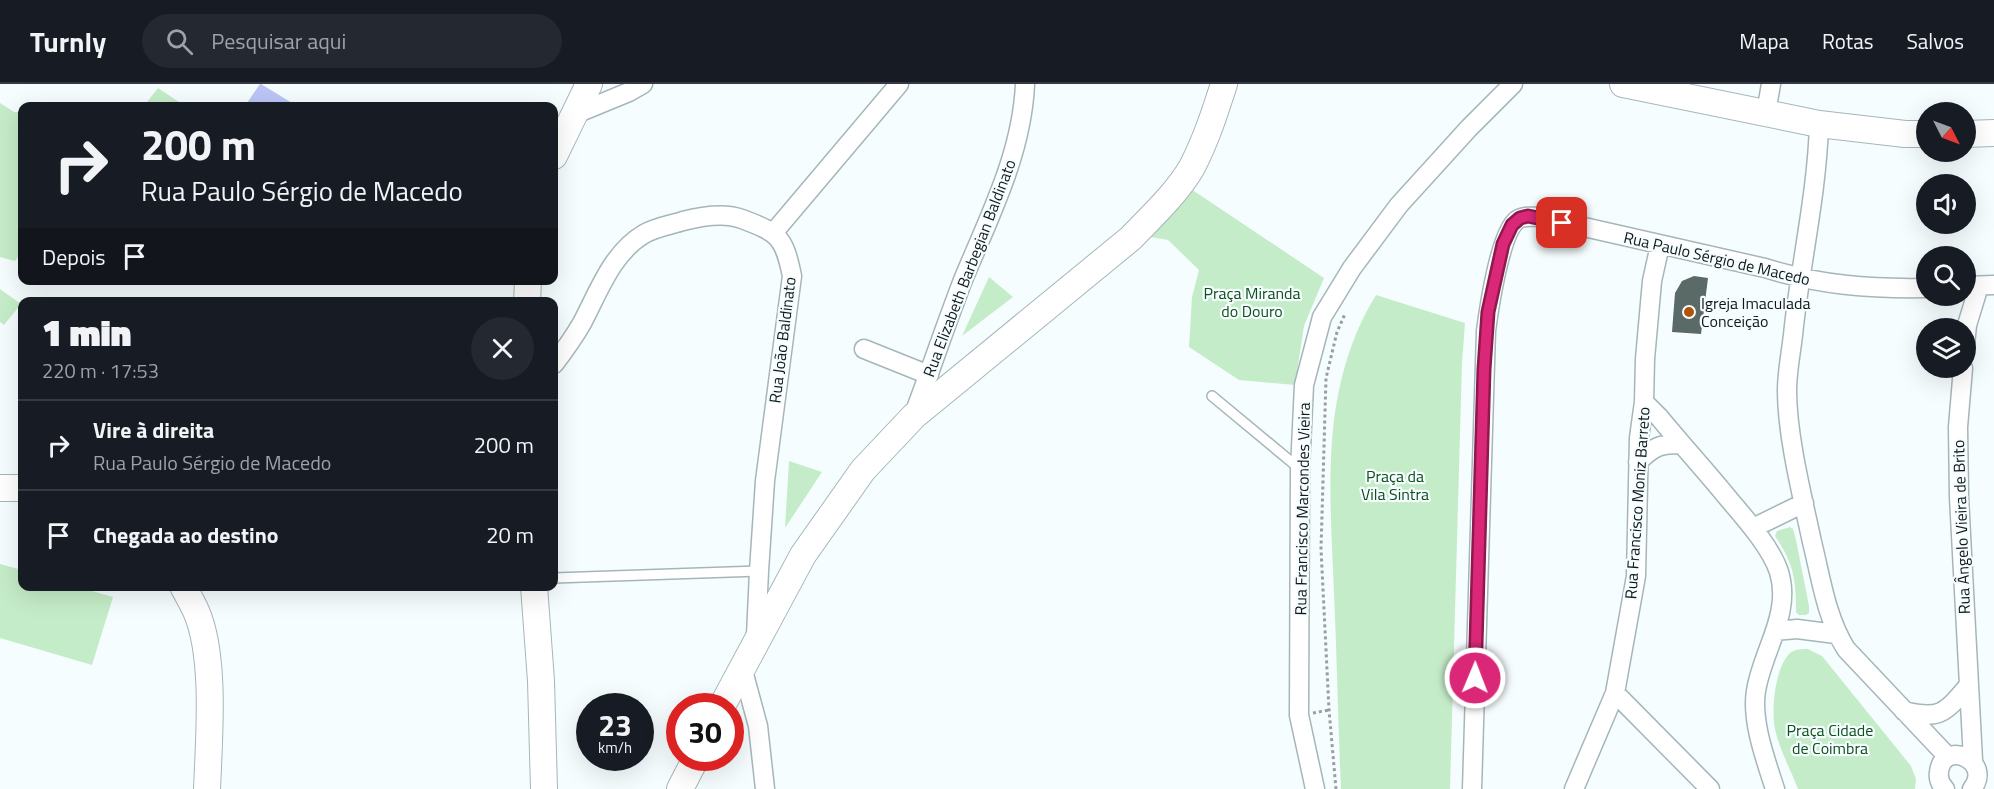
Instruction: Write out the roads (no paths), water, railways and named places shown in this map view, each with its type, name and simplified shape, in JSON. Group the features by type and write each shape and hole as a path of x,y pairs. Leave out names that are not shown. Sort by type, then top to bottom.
{"street":[{"path":"558,147 588,84"},
{"path":"573,115 643,84"},
{"path":"558,358 581,324 610,268 643,234 697,217 722,215 738,218 774,232 899,84"},
{"name":"Rua Elizabeth Barbegian Baldinato","path":"914,416 963,280 996,204 1019,130 1024,84"},
{"path":"729,693 803,555 863,470 914,416 1131,238 1163,204 1191,168 1211,125 1224,84"},
{"name":"Rua Francisco Marcondes Vieira","path":"1315,789 1299,715 1300,469 1304,385 1322,317 1352,268 1399,205 1468,128 1513,84"},
{"path":"1623,84 1819,124 1916,134"},
{"path":"1766,113 1771,84"},
{"path":"1819,124 1818,165 1787,388 1788,415 1804,503 1828,612 1836,634 1846,649 1948,757"},
{"path":"1976,134 1994,133"},
{"name":"Rua Paulo Sérgio de Macedo","path":"1472,789 1486,331 1503,244 1512,225 1520,218 1528,216 1765,268 1801,279 1865,288 1916,288"},
{"name":"Rua João Baldinato","path":"756,640 765,481 792,276 787,253 774,232"},
{"name":"Rua Francisco Moniz Barreto","path":"1574,789 1615,693 1636,576 1638,462 1644,402 1644,359 1652,281 1660,245"},
{"path":"1969,318 1979,286"},
{"path":"864,349 929,375"},
{"name":"Rua Ângelo Vieira de Brito","path":"1962,378 1958,427 1959,497 1973,760 1981,784"},
{"path":"1644,402 1754,528 1779,571 1782,591 1781,608 1755,693 1760,734 1775,789"},
{"path":"1638,462 1654,447 1683,444"},
{"path":"0,488 18,487"},
{"path":"1754,528 1804,503"},
{"path":"186,591 203,633 207,666 209,697 207,789"},
{"path":"534,591 541,681 544,789"},
{"path":"1775,631 1797,629 1836,634"},
{"path":"742,667 758,726 765,789"},
{"path":"1904,711 1925,716 1934,715 1950,705 1968,686"},
{"path":"1615,693 1710,789"},
{"path":"1945,789 1938,774 1948,757 1961,754 1973,760"},
{"path":"681,789 690,771"}],"lane":[{"path":"1212,396 1300,469"},
{"path":"558,578 759,571"}],"water":[{"path":"261,84 290,102 248,102"}],"place":[{"name":"Igreja Imaculada Conceição","path":"1689,312"}],"park label":[{"name":"Praça Miranda do Douro","path":"1252,302"},
{"name":"Praça da Vila Sintra","path":"1395,485"},
{"name":"Praça Cidade de Coimbra","path":"1830,739"}]}
